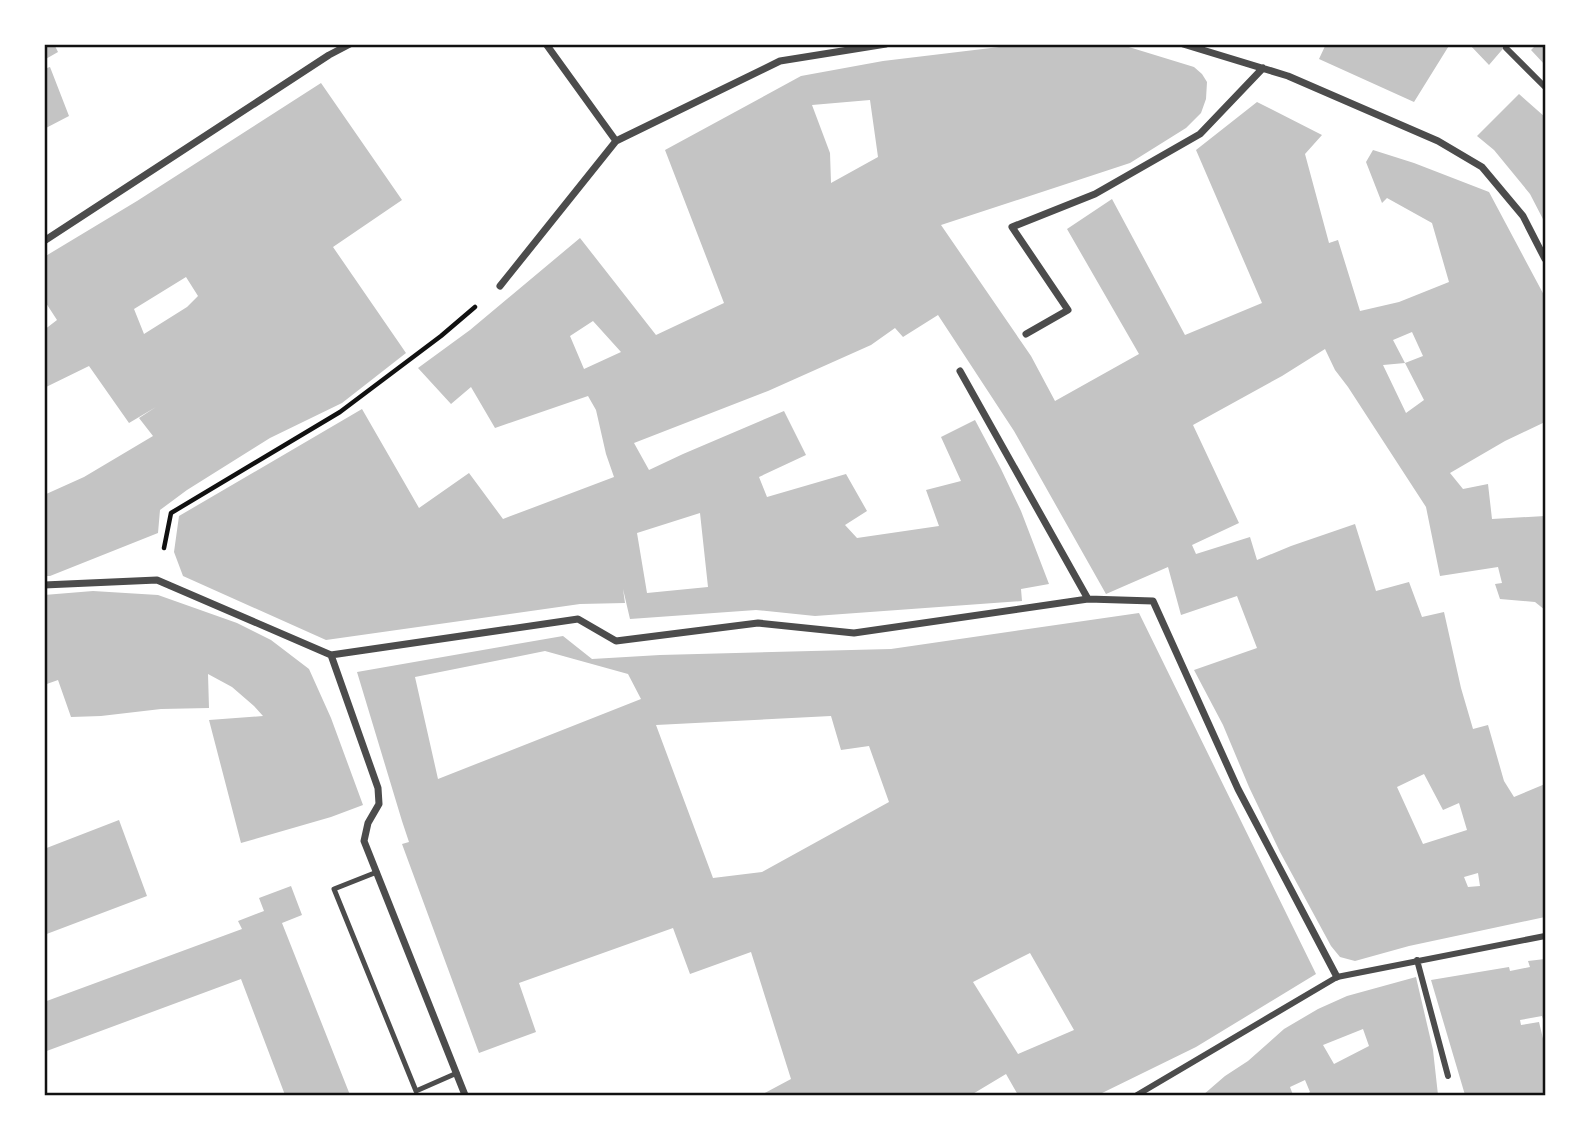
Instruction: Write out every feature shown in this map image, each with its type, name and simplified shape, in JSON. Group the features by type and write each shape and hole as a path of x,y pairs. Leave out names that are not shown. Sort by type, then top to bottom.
{"street":[{"path":"44,241 350,44"},
{"path":"545,44 616,141"},
{"path":"500,286 616,141 780,61 886,44"},
{"path":"1183,44 1287,76 1438,141 1482,167 1523,216 1545,259"},
{"path":"1506,48 1545,87"},
{"path":"1026,334 1068,310 1013,227 1095,194 1200,134 1263,68"},
{"path":"960,371 1088,599"},
{"path":"44,584 157,580 331,655 578,619 616,640 758,623 854,632 1088,599 1153,601 1238,789 1337,977"},
{"path":"331,655 378,788 379,804 368,823 364,841 465,1095"},
{"path":"1137,1095 1337,977 1545,936"},
{"path":"1417,960 1448,1076"}],"lane":[{"path":"377,872 334,889 416,1091 457,1073"}],"path":[{"path":"157,580 172,513 340,412 441,336 500,286"}],"building":[{"path":"44,44 54,44 58,52 44,60"},
{"path":"1024,44 1119,44 1194,67 1207,82 1206,99 1201,113 1186,128 1130,163 941,225 1031,356 1055,401 1139,354 1067,229 1112,199 1185,335 1262,303 1196,150 1257,102 1322,135 1305,154 1329,243 1338,240 1360,311 1399,302 1449,282 1432,223 1387,198 1382,203 1366,162 1373,150 1489,192 1545,297 1545,422 1505,441 1450,473 1463,489 1488,484 1492,519 1545,516 1545,610 1535,602 1500,599 1495,584 1502,583 1498,567 1440,576 1426,507 1335,370 1325,349 1193,425 1239,523 1192,545 1196,554 1250,537 1257,560 1355,524 1376,591 1409,582 1422,617 1444,612 1473,729 1488,725 1504,781 1514,797 1545,784 1545,917 1409,946 1355,961 1340,957 1331,946 1280,852 1223,725 1194,670 1257,648 1237,596 1181,615 1168,567 1106,594 1014,431 938,315 903,337 895,328 871,345 768,391 634,443 649,470 784,411 806,455 759,477 767,497 846,474 867,511 845,525 857,538 939,526 926,490 961,481 941,437 975,420 1021,511 1049,584 1021,589 1022,601 815,616 756,610 630,619 623,589 625,603 580,604 326,640 183,576 174,552 179,516 362,409 419,508 469,473 503,519 614,477 596,410 588,396 495,428 471,387 451,404 418,368 470,330 580,238 656,335 724,303 665,150 801,76 883,61","holes":["870,100 878,157 831,183 830,153 812,105","593,321 621,352 584,369 570,336","1412,332 1423,356 1405,363 1393,340","1405,363 1424,400 1406,413 1383,365","700,513 708,587 647,593 637,533","1424,774 1443,810 1459,803 1467,830 1423,844 1397,787","1478,873 1480,886 1468,887 1464,877"]},
{"path":"1326,44 1450,44 1414,102 1319,59"},
{"path":"1469,44 1507,44 1489,65"},
{"path":"1537,44 1545,44 1545,65 1531,50"},
{"path":"50,67 69,116 44,129 44,69"},
{"path":"321,83 402,200 333,247 406,353 342,403 270,438 187,490 160,510 158,533 50,576 44,576 44,495 84,477 153,436 139,418 156,407 129,423 89,366 44,388 44,330 57,320 44,300 44,257","holes":["186,277 198,296 187,307 144,334 134,309"]},
{"path":"1519,94 1545,117 1545,223 1530,194 1494,150 1477,136"},
{"path":"93,591 158,595 237,623 271,640 309,669 331,718 363,805 241,843 209,720 263,716 232,687 208,674 209,708 161,709 71,717 58,680 44,685 44,595"},
{"path":"1139,613 1316,974 1196,1047 1098,1095 1018,1095 1006,1074 971,1095 761,1095 791,1079 751,952 690,974 673,928 519,983 536,1032 479,1053 402,844 409,842 357,672 563,636 592,659 891,649","holes":["545,651 628,674 641,699 438,779 415,677","831,716 841,750 869,746 889,802 762,872 713,878 656,725","1030,953 1074,1030 1018,1054 973,982"]},
{"path":"119,820 147,896 44,935 44,849"},
{"path":"291,886 302,915 282,923 350,1095 285,1095 241,979 44,1052 44,1002 242,929 238,921 264,911 259,898"},
{"path":"1545,959 1545,1025 1542,1016 1520,1020 1521,1025 1539,1022 1545,1047 1545,1095 1465,1095 1431,980 1509,967 1510,971 1530,967 1528,961"},
{"path":"1416,977 1433,1050 1438,1095 1306,1095 1310,1092 1305,1080 1290,1087 1293,1095 1203,1095 1284,1029 1347,996","holes":["1363,1029 1369,1046 1334,1064 1323,1045"]}]}
